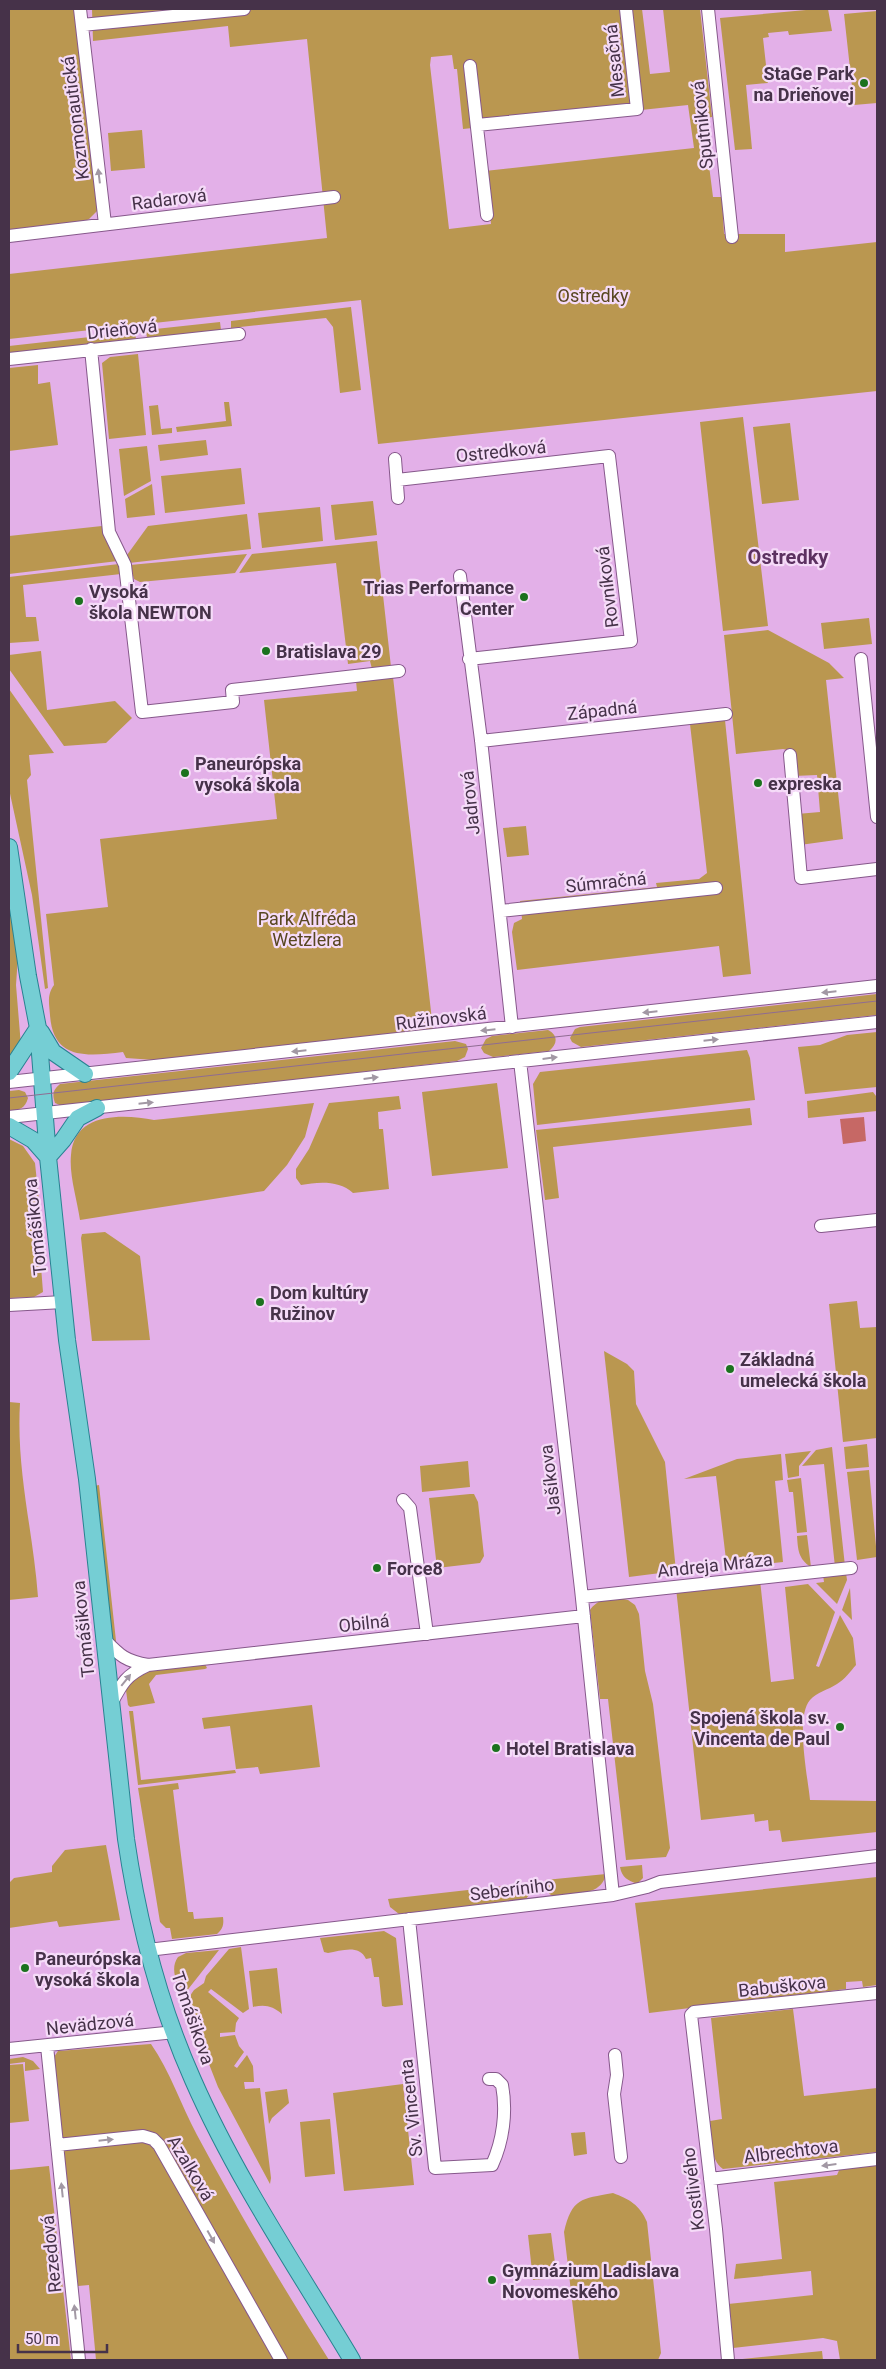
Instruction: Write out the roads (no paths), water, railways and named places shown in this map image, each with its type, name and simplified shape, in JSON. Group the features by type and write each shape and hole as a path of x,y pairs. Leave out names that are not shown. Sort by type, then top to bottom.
{"main road":[{"name":"Tomášikova","path":"9,847 28,976 38,1028 48,1157 63,1302 87,1480 132,1884 148,1950 175,2032 193,2079 222,2140 352,2360"},
{"path":"9,1072 38,1028 53,1052 85,1074"},
{"path":"9,1126 33,1140 48,1157 63,1140 78,1118 97,1108"}],"street":[{"name":"Kozmonautická","path":"80,9 105,224"},
{"path":"82,25 244,9"},
{"name":"Mesačná","path":"477,125 637,109 626,9"},
{"name":"Sputniková","path":"708,9 732,237"},
{"path":"470,66 487,215"},
{"name":"Radarová","path":"9,236 334,197"},
{"name":"Drieňová","path":"9,359 239,334"},
{"path":"91,350 109,532 125,565 142,712 233,702 232,690 399,671"},
{"name":"Ostredková","path":"396,480 609,456"},
{"name":"Rovníková","path":"469,659 631,641 609,456"},
{"path":"394,459 398,498"},
{"name":"Jadrová","path":"460,576 469,659 481,741 512,1027"},
{"path":"860,659 877,817"},
{"name":"Západná","path":"481,741 726,714"},
{"path":"790,755 801,878 877,869"},
{"name":"Súmračná","path":"500,911 716,888"},
{"name":"Ružinovská","path":"9,1082 877,986"},
{"path":"9,1118 877,1022"},
{"name":"Jašíkova","path":"520,1061 582,1597 613,1895"},
{"path":"821,1226 877,1220"},
{"path":"9,1305 63,1302"},
{"path":"403,1500 410,1508 427,1634"},
{"name":"Andreja Mráza","path":"582,1597 851,1568"},
{"name":"Obilná","path":"105,1640 120,1657 132,1662 148,1665 584,1616"},
{"name":"Obilná","path":"111,1704 127,1677 132,1672 148,1665"},
{"name":"Seberíniho","path":"148,1950 613,1895 638,1890 660,1882 877,1856"},
{"name":"Sv. Vincenta","path":"409,1919 435,2168 492,2165 501,2146 504,2098 502,2085 496,2079 489,2079"},
{"name":"Babuškova","path":"690,2015 694,2012 877,1994"},
{"name":"Kostlivého","path":"690,2015 710,2178 728,2360"},
{"name":"Nevädzová","path":"9,2049 175,2032"},
{"path":"47,2046 57,2145"},
{"path":"615,2055 617,2075 614,2094 621,2156"},
{"name":"Azalková","path":"57,2145 143,2136 153,2139 159,2145 281,2360"},
{"name":"Rezedová","path":"57,2145 80,2360"},
{"name":"Albrechtova","path":"710,2178 877,2159"}],"tram line":[{"path":"9,1098 877,1001"}],"place":[{"name":"StaGe Park na Drieňovej","path":"864,83"},
{"name":"Trias Performance Center","path":"524,597"},
{"name":"Vysoká škola NEWTON","path":"79,601"},
{"name":"Bratislava 29","path":"266,651"},
{"name":"Рaneurópska vysoká škola","path":"185,773"},
{"name":"expreska","path":"758,783"},
{"name":"Dom kultúry Ružinov","path":"260,1302"},
{"name":"Základná umelecká škola","path":"730,1369"},
{"name":"Force8","path":"377,1568"},
{"name":"Spojená škola sv. Vincenta de Paul","path":"840,1727"},
{"name":"Hotel Bratislava","path":"496,1748"},
{"name":"Paneurópska vysoká škola","path":"25,1968"},
{"name":"Gymnázium Ladislava Novomeského","path":"492,2280"}],"district":[{"name":"Ostredky","path":"788,557"}],"park label":[{"name":"Park Alfréda Wetzlera","path":"307,928"}]}
